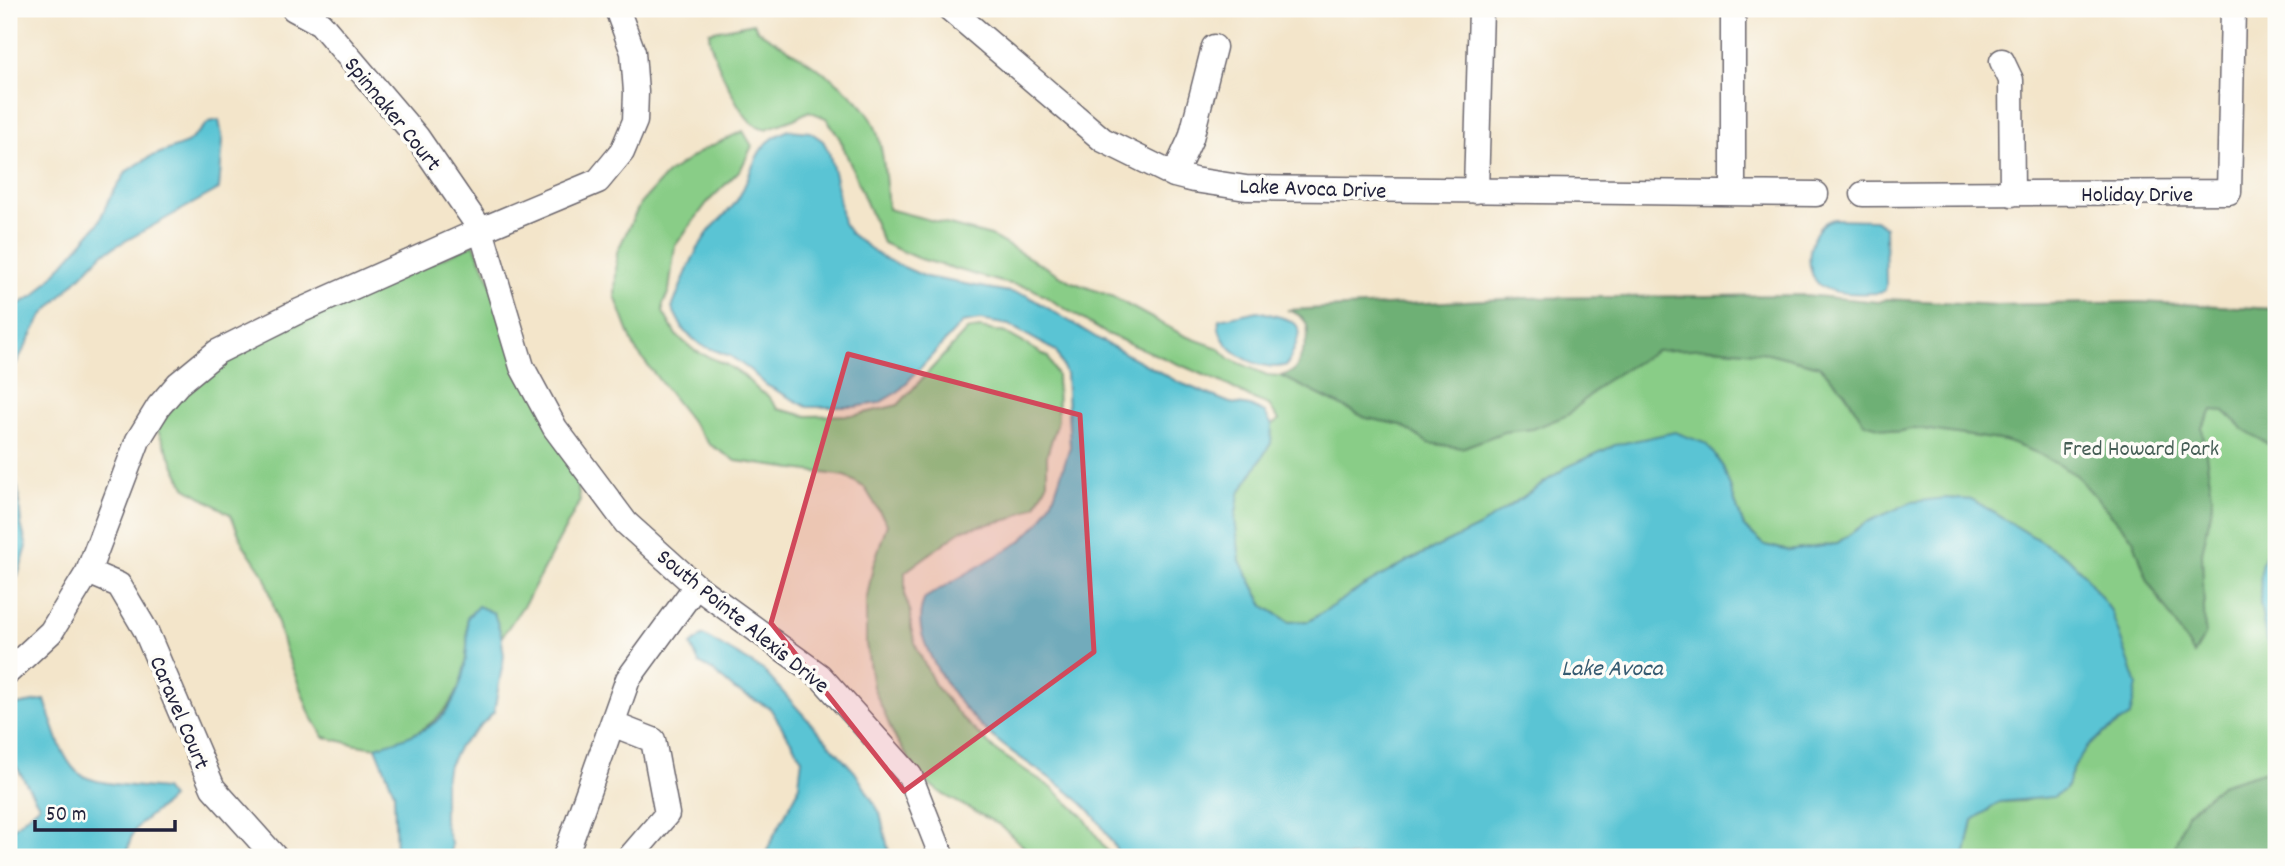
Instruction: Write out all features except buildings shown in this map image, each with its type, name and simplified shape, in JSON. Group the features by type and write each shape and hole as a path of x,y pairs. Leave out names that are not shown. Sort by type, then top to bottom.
{"street":[{"name":"Spinnaker Court","path":"294,9 320,23 408,127 481,230"},
{"path":"9,671 51,632 88,572 138,440 159,406 178,384 217,352 295,313 598,181 622,152 635,121 633,52 617,9"},
{"name":"Lake Avoca Drive","path":"950,9 1103,140 1174,174 1194,180 1246,188 1733,191"},
{"path":"1476,191 1481,9"},
{"path":"1733,9 1733,191 1816,194"},
{"path":"1734,39 1740,9"},
{"name":"Holiday Drive","path":"1863,194 2229,192 2233,9"},
{"path":"1174,174 1191,138 1214,47"},
{"path":"2002,61 2011,80 2012,194"},
{"name":"South Pointe Alexis Drive","path":"481,230 522,367 555,428 626,523 696,586 820,676 910,776 942,857"},
{"name":"Caravel Court","path":"88,572 119,585 145,629 213,788 275,857"},
{"path":"565,857 628,679 696,586"},
{"path":"611,724 653,740 667,814 630,857"}],"highlighted area":[{"path":"848,354 1080,415 1094,652 904,791 771,623"}],"green space":[{"name":"Fred Howard Park","path":"754,23 757,30 842,86 869,114 881,148 888,209 991,236 1072,282 1111,296 1185,336 1219,348 1230,359 1313,390 1381,356 2276,315 2276,857 1965,857 1973,820 2000,802 2023,801 2066,789 2076,763 2089,745 2130,716 2111,611 2083,573 2068,558 1973,500 1867,522 1836,544 1789,551 1765,545 1744,527 1723,467 1567,467 1479,527 1408,561 1309,621 1290,622 1264,606 1240,561 1235,519 1239,494 1271,443 1272,425 1279,420 1269,405 1107,334 1031,288 917,258 883,243 840,139 826,118 809,111 766,129 752,123 739,105 719,65 709,32"},
{"path":"743,131 752,146 741,169 707,203 675,246 669,291 663,312 676,335 695,351 744,376 767,395 778,409 807,416 856,415 898,405 967,330 980,328 1006,333 1048,357 1057,375 1058,420 1047,455 1047,484 1036,505 1011,519 962,530 905,572 905,597 911,613 911,628 917,649 935,685 960,716 995,750 1052,788 1083,816 1111,857 1035,857 1000,825 944,795 922,779 894,736 873,687 866,644 866,602 873,566 887,524 865,488 845,476 736,461 709,444 635,349 615,296 617,252 640,204 667,174 704,149"},
{"path":"474,244 576,474 580,501 527,600 501,638 494,613 467,618 467,654 460,685 443,712 430,724 414,734 383,746 366,747 324,737 310,714 284,646 266,578 243,544 231,515 185,487 157,429 186,390 224,360 300,321"},
{"path":"1805,295 1879,302 1887,299 1996,305 2140,302 2276,309 2276,449 2243,429 2224,411 2213,410 2202,427 2213,502 2202,553 2205,635 2194,654 2148,581 2133,539 2076,475 2037,453 2005,441 1915,428 1897,432 1864,423 1844,391 1819,366 1768,353 1710,348 1656,351 1604,382 1568,415 1533,429 1504,432 1462,448 1428,443 1401,425 1366,418 1281,376 1296,367 1308,332 1305,321 1287,310 1524,298"},
{"path":"2276,768 2276,857 2176,857 2175,845 2187,813 2221,785"}],"water":[{"path":"219,120 223,141 219,189 102,254 42,316 13,369 9,390 9,309 36,295 98,224 109,199 127,171 150,157 187,143 209,122"},
{"name":"Lake Avoca","path":"789,130 810,132 823,141 829,152 836,180 843,223 851,234 883,258 926,277 1026,295 1102,341 1178,382 1230,403 1250,406 1265,413 1272,425 1271,443 1239,494 1235,519 1240,561 1264,606 1289,622 1309,621 1408,561 1479,527 1567,467 1615,445 1675,432 1707,444 1723,467 1744,527 1765,545 1789,551 1836,544 1867,522 1912,502 1945,498 1973,500 2068,558 2083,573 2111,611 2137,685 2130,716 2089,745 2076,763 2066,789 2053,797 2000,802 1973,820 1965,857 1121,857 1088,809 1057,783 1003,745 972,716 939,671 928,651 921,629 920,614 925,598 1020,542 1040,522 1054,496 1070,447 1066,374 1056,351 1009,325 980,320 962,323 899,391 879,403 854,407 807,407 766,385 730,356 701,345 684,331 672,308 701,243 736,202 761,149"},
{"path":"1834,219 1875,220 1885,227 1885,290 1880,293 1841,293 1821,286 1815,279 1809,260 1813,239 1825,223"},
{"path":"1258,311 1292,321 1297,326 1298,339 1287,365 1265,366 1253,362 1242,357 1224,340 1219,330 1219,319"},
{"path":"9,462 18,490 21,524 27,547 18,575 9,590"},
{"path":"2276,542 2276,656 2266,640 2260,603 2261,565"},
{"path":"478,606 494,613 504,656 494,712 458,748 447,769 444,822 451,843 451,857 396,857 394,792 376,747 422,730 445,713 458,691 465,668 467,618"},
{"path":"703,635 763,670 855,772 880,813 890,857 767,857 766,853 773,837 798,791 802,759 770,708 735,690 712,670 699,663 691,645"},
{"path":"45,700 61,748 77,772 105,783 164,789 171,798 136,829 127,857 9,857 9,832 39,805 9,754 9,709 11,706"}]}
